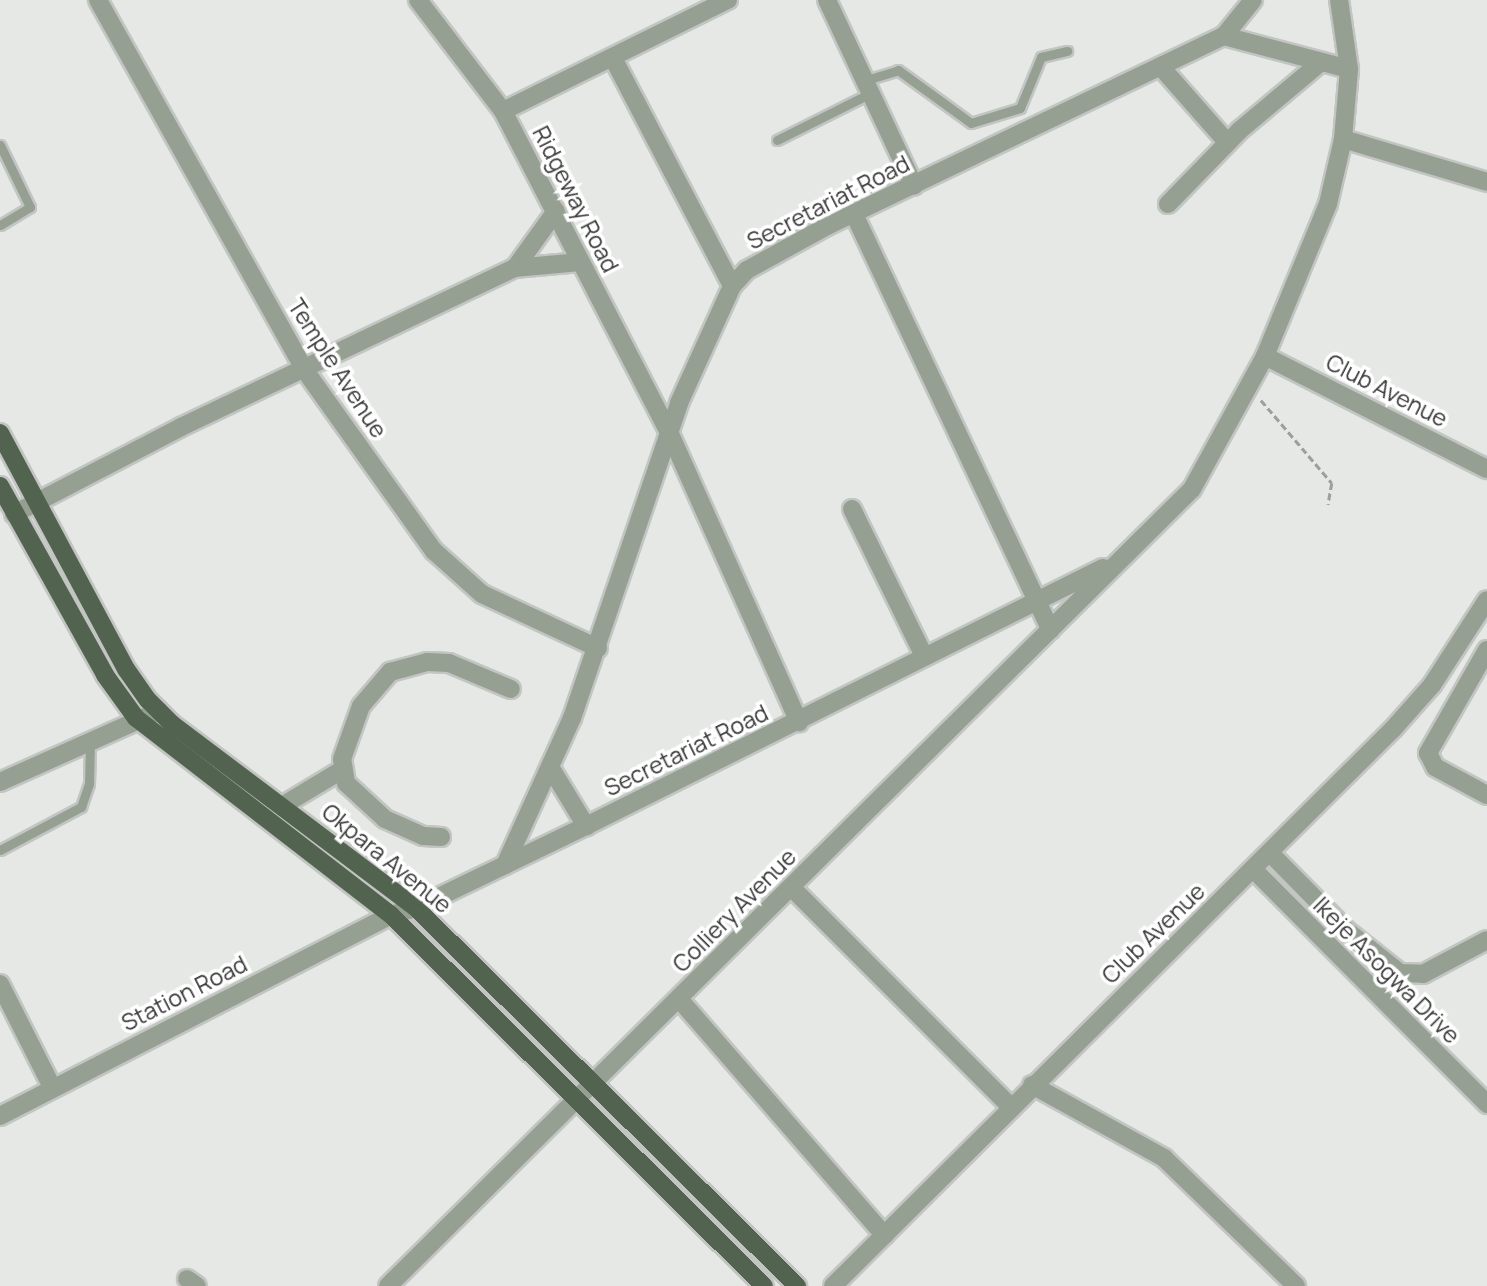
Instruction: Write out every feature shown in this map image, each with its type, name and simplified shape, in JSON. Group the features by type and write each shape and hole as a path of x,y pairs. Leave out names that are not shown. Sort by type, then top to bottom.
{"main road":[{"name":"Okpara Avenue","path":"0,433 126,669 159,711 416,908 797,1286"},
{"name":"Okpara Avenue","path":"0,486 105,675 136,718 391,915 764,1286"}],"street":[{"name":"Temple Avenue","path":"98,0 304,369 451,570 482,594 598,648"},
{"name":"Ridgeway Road","path":"418,0 503,111 556,211 670,434 799,722"},
{"path":"503,111 728,0"},
{"path":"827,0 914,186"},
{"name":"Secretariat Road","path":"505,865 552,770 598,648 670,434 732,286 747,270 854,214 1224,36 1253,0"},
{"path":"1111,565 1192,489 1265,356 1328,204 1343,139 1349,69 1339,0"},
{"path":"1224,36 1349,69"},
{"path":"614,58 732,286"},
{"path":"1168,204 1227,142 1321,62"},
{"path":"1161,67 1227,142"},
{"path":"1343,139 1487,182"},
{"path":"515,268 556,211"},
{"path":"854,214 1051,630"},
{"path":"15,514 37,505 181,427 515,268 580,262"},
{"name":"Club Avenue","path":"1265,356 1487,469"},
{"path":"852,509 924,656"},
{"name":"Secretariat Road","path":"391,915 416,908 586,826 1111,565"},
{"name":"Colliery Avenue","path":"388,1286 1051,630 1111,565"},
{"name":"Club Avenue","path":"833,1286 1032,1085 1270,853 1432,685 1487,600"},
{"path":"1487,650 1428,753 1435,767 1487,795"},
{"path":"282,806 340,771 361,706 390,671 428,662 449,663 511,690"},
{"path":"0,782 90,743 136,718 159,711"},
{"path":"552,770 586,826"},
{"path":"340,771 355,795 385,819 423,836 441,837"},
{"path":"1270,853 1346,930 1400,973 1423,975 1487,940"},
{"name":"Ikeje Asogwa Drive","path":"1253,869 1487,1104"},
{"path":"792,888 1011,1107"},
{"name":"Station Road","path":"0,1116 391,915"},
{"path":"0,984 52,1087"},
{"path":"679,999 884,1235"},
{"path":"1032,1085 1164,1158 1296,1286"}],"lane":[{"path":"777,140 898,70 971,123 1020,108 1041,57 1067,51"},
{"path":"0,145 30,207 0,225"},
{"path":"0,849 80,807 89,783 90,743"}],"path":[{"path":"1249,387 1332,483 1328,505"}]}
